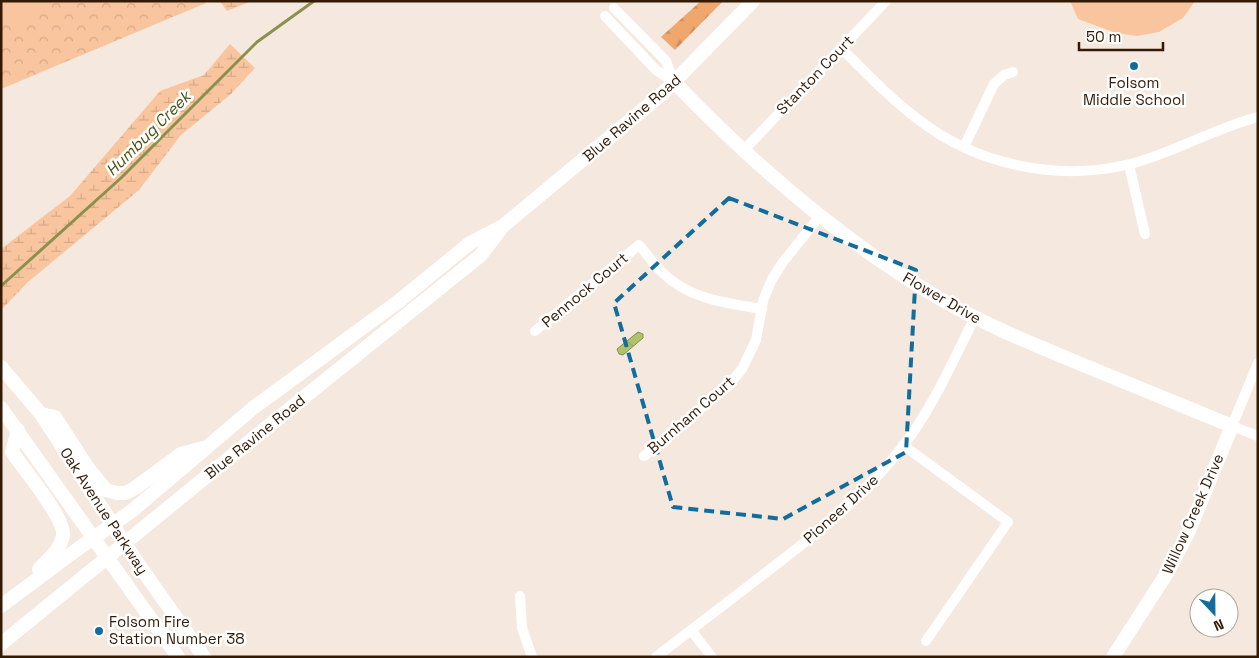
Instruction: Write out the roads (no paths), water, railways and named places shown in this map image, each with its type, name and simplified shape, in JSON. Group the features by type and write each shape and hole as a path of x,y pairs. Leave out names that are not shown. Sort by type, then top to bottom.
{"main road":[{"name":"Blue Ravine Road","path":"4,604 133,510 253,408 399,301 470,243 503,226 634,118 674,82 753,1"},
{"name":"Flower Drive","path":"674,82 744,150 819,217 897,272 975,317 1024,340 1232,426"},
{"name":"Blue Ravine Road","path":"1,644 481,255 503,226"},
{"name":"Oak Avenue Parkway","path":"1,367 41,414 124,544 204,657"},
{"name":"Oak Avenue Parkway","path":"1,408 178,657"},
{"path":"41,414 55,417 88,468 106,490 117,493 125,493 135,488 181,454 206,447"},
{"name":"Willow Creek Drive","path":"1113,657 1158,588 1184,541 1232,426"},
{"path":"4,604 50,558 59,547 63,536 62,524 58,516 12,452 18,430"}],"street":[{"name":"Stanton Court","path":"744,150 886,1"},
{"name":"Flower Drive","path":"614,8 666,61 674,82"},
{"name":"Flower Drive","path":"605,16 656,70 674,82"},
{"path":"841,48 919,121 964,147 998,160 1024,167 1051,170 1086,170 1129,165 1156,157 1258,117"},
{"path":"964,147 994,84 1004,74 1013,72"},
{"path":"1129,165 1145,234"},
{"name":"Burnham Court","path":"644,456 736,378 756,340 766,291 776,271 819,217"},
{"name":"Pennock Court","path":"535,331 639,245 661,271 687,291 717,301 762,309"},
{"name":"Pioneer Drive","path":"656,657 832,521 862,494 903,445 936,394 975,317"},
{"name":"Willow Creek Drive","path":"1232,426 1258,363"},
{"name":"Flower Drive","path":"1232,426 1258,436"},
{"path":"903,445 1008,522 926,641"},
{"path":"520,596 522,628 532,657"},
{"path":"691,630 712,657"}],"water":[{"path":"638,332 643,334 643,338 623,355 619,354 617,349"}],"waterway":[{"name":"Humbug Creek","path":"1,286 121,178 257,42 314,1"}],"place":[{"name":"Folsom Middle School","path":"1134,66"},
{"name":"Folsom Fire Station Number 38","path":"99,631"}]}
